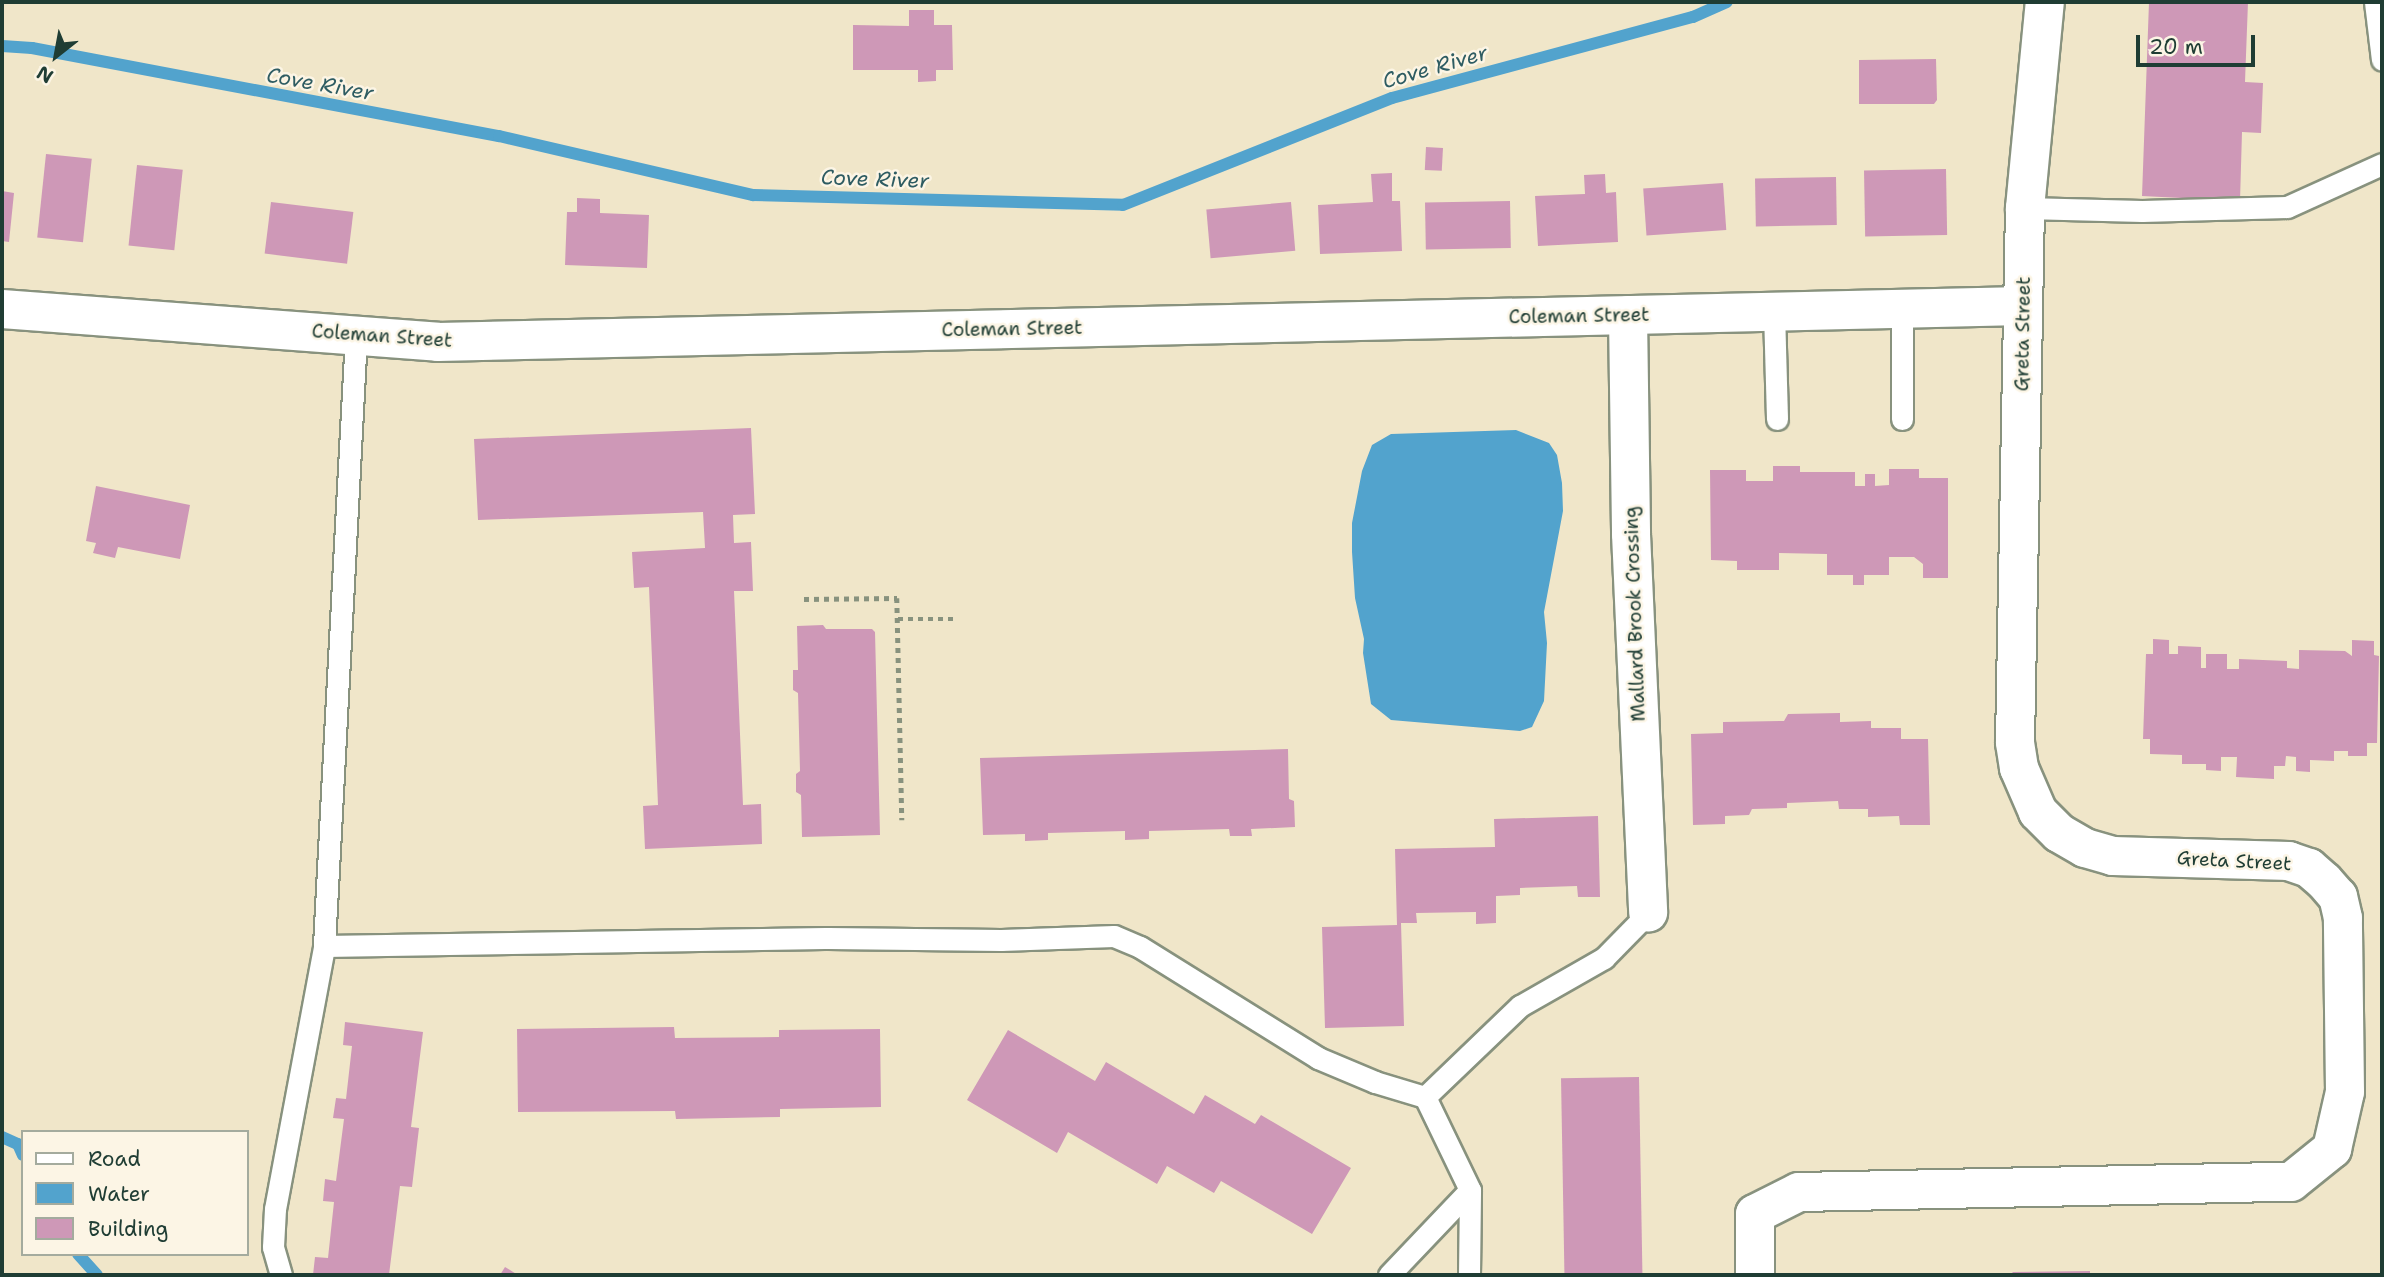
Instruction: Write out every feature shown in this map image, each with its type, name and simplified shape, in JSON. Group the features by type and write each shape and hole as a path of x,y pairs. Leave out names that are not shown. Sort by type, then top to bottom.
{"street":[{"name":"Greta Street","path":"1755,1275 1755,1214 1799,1192 2291,1182 2332,1149 2345,1092 2343,918 2339,897 2309,868 2289,861 2113,856 2085,848 2059,834 2038,812 2025,788 2015,742 2025,208 2045,2"},
{"name":"Coleman Street","path":"2,309 438,342 2023,306"},
{"name":"Mallard Brook Crossing","path":"1628,315 1631,534 1648,913"}],"lane":[{"path":"2375,2 2382,60"},
{"path":"2025,208 2142,211 2287,206 2382,164"},
{"path":"1902,309 1902,419"},
{"path":"1774,311 1777,419"},
{"path":"281,1275 274,1247 275,1209 324,946 356,335"},
{"path":"1425,1097 1520,1006 1604,958 1648,913"},
{"path":"324,946 828,938 1001,940 1114,936 1152,954 1318,1058 1375,1082 1425,1097 1469,1189 1469,1275"},
{"path":"1389,1275 1469,1189"}],"path":[{"path":"804,599 897,598 902,820"},
{"path":"898,619 956,619"}],"water":[{"path":"1516,430 1549,443 1557,455 1562,483 1563,511 1544,612 1547,643 1544,701 1532,727 1520,731 1391,720 1371,704 1363,653 1364,639 1355,598 1352,523 1362,471 1372,445 1391,434"}],"building":[{"path":"2149,2 2248,2 2245,82 2263,83 2261,133 2242,132 2240,201 2142,196"},
{"path":"909,10 934,10 934,25 952,25 953,70 936,70 936,81 918,82 918,70 853,70 853,25 909,26"},
{"path":"1936,59 1937,100 1934,104 1859,104 1859,60"},
{"path":"1426,147 1443,148 1442,171 1425,170"},
{"path":"46,154 92,159 83,242 37,238"},
{"path":"137,165 183,170 174,250 129,246"},
{"path":"1946,169 1947,235 1865,236 1864,170"},
{"path":"1392,173 1392,201 1400,201 1402,251 1320,254 1318,205 1373,202 1371,174"},
{"path":"1605,174 1606,193 1616,192 1618,242 1538,246 1535,196 1585,194 1584,175"},
{"path":"1836,177 1837,225 1756,226 1755,178"},
{"path":"1723,183 1726,230 1646,235 1643,189"},
{"path":"2,191 14,193 9,242 2,241"},
{"path":"577,198 600,199 600,213 649,215 647,268 565,265 567,212 577,212"},
{"path":"1510,201 1511,248 1426,249 1425,202"},
{"path":"271,202 353,212 347,264 265,254"},
{"path":"1291,202 1295,251 1211,258 1206,209"},
{"path":"751,428 755,514 733,515 734,543 751,542 753,591 734,591 743,805 761,804 762,844 645,849 643,806 658,805 649,587 634,588 632,552 705,548 703,512 478,520 474,439"},
{"path":"1773,466 1800,466 1800,472 1855,472 1855,486 1865,486 1865,474 1875,474 1875,486 1889,485 1889,469 1919,469 1919,478 1948,478 1948,578 1923,578 1923,564 1914,557 1889,557 1889,575 1864,575 1864,585 1853,585 1853,575 1827,575 1827,554 1779,553 1779,570 1737,570 1737,561 1711,560 1710,470 1746,470 1746,481 1773,481"},
{"path":"96,486 190,505 180,559 118,547 115,558 93,553 96,543 86,541"},
{"path":"823,625 826,629 872,629 875,632 880,835 802,837 801,795 796,792 796,774 800,771 798,693 793,690 793,670 798,670 797,626"},
{"path":"2153,639 2169,640 2169,654 2178,654 2178,646 2201,647 2201,668 2206,668 2206,654 2227,654 2227,669 2239,669 2239,659 2287,661 2287,668 2299,669 2299,650 2345,651 2352,656 2352,640 2374,641 2374,655 2379,656 2377,743 2367,743 2367,756 2348,756 2348,751 2334,751 2334,761 2310,760 2310,772 2296,771 2296,757 2286,756 2285,766 2274,766 2274,779 2236,777 2237,757 2221,757 2221,771 2206,770 2206,764 2182,764 2182,755 2150,754 2150,739 2143,739 2146,654 2153,654"},
{"path":"1840,713 1840,722 1871,721 1871,728 1901,728 1901,739 1928,739 1930,825 1900,825 1899,816 1868,817 1868,809 1839,809 1838,801 1787,803 1787,808 1752,809 1749,815 1725,816 1725,824 1693,825 1691,734 1723,733 1723,722 1784,721 1788,714"},
{"path":"1288,749 1289,799 1294,801 1295,827 1251,829 1252,836 1230,836 1229,829 1149,831 1149,839 1125,840 1125,831 1048,833 1048,840 1025,841 1025,834 983,835 980,758"},
{"path":"1598,816 1600,897 1578,897 1577,886 1520,888 1520,895 1496,896 1496,923 1476,924 1476,912 1416,913 1417,923 1401,923 1404,1026 1325,1028 1322,927 1397,925 1395,849 1495,847 1494,819"},
{"path":"345,1022 423,1032 411,1127 419,1128 412,1187 400,1186 389,1275 313,1275 315,1257 328,1258 334,1202 323,1201 325,1179 336,1181 344,1119 333,1118 336,1098 346,1099 352,1046 343,1045"},
{"path":"674,1027 675,1038 779,1037 779,1030 880,1029 881,1107 780,1109 780,1117 676,1119 675,1111 518,1112 517,1029"},
{"path":"1008,1030 1095,1081 1106,1062 1194,1114 1205,1095 1255,1124 1261,1115 1351,1168 1312,1234 1221,1181 1214,1193 1167,1166 1157,1184 1068,1132 1057,1153 967,1100"},
{"path":"1639,1077 1642,1275 1564,1275 1561,1078"},
{"path":"505,1267 518,1275 500,1275"},
{"path":"2090,1271 2090,1275 2010,1275 2013,1272"}],"waterway":[{"name":"Cove River","path":"2,46 32,48 499,136 753,195 1123,205 1392,98 1693,17 1727,2"},
{"name":"Cove River","path":"2,1137 18,1144 21,1151"},
{"name":"Cove River","path":"80,1256 97,1275"}]}
